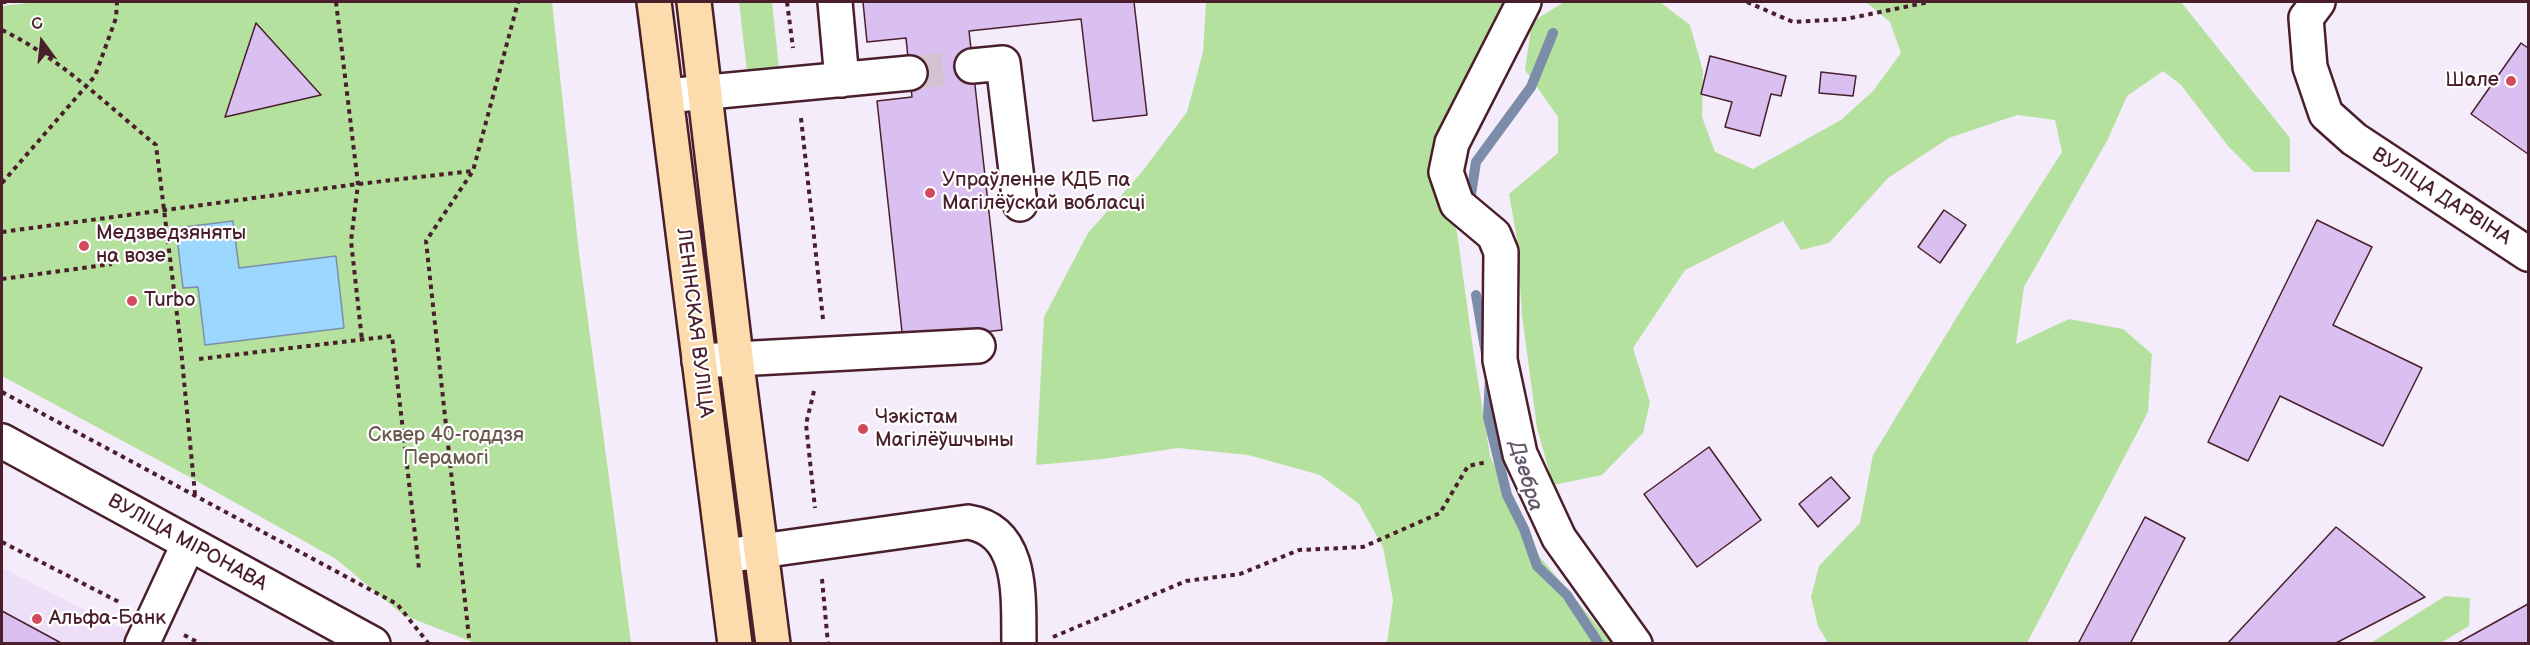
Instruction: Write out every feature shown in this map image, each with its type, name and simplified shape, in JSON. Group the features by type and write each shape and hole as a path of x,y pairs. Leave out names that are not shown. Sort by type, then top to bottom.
{"main road":[{"name":"ЛЕНІНСКАЯ ВУЛІЦА","path":"654,2 735,644"},
{"name":"ЛЕНІНСКАЯ ВУЛІЦА","path":"694,2 773,644"}],"street":[{"path":"835,2 842,80"},
{"path":"1524,2 1452,143 1446,172 1457,204 1494,235 1501,252 1500,360 1520,454 1559,538 1635,644"},
{"name":"ВУЛІЦА ДАРВІНА","path":"2318,2 2306,18 2310,67 2326,114 2354,139 2529,254"},
{"path":"972,66 1003,63 1020,204"},
{"path":"666,96 910,73"},
{"path":"699,361 736,357 978,346"},
{"name":"ВУЛІЦА МІРОНАВА","path":"2,441 373,644"},
{"path":"725,556 968,522 982,524 1002,541 1012,556 1018,590 1019,644"},
{"path":"148,631 189,545"}],"path":[{"path":"2,2 8,2"},
{"path":"2,183 88,87 95,76 116,18 117,2"},
{"path":"336,2 358,184 351,241 362,340"},
{"path":"469,638 426,241 473,171 518,2"},
{"path":"1747,2 1793,22 1846,19 1929,2"},
{"path":"2,30 16,36 88,87 156,145 195,494"},
{"path":"2,232 358,184 473,171"},
{"path":"2,279 112,264"},
{"path":"199,359 392,336 419,569"},
{"path":"2,392 397,604 429,644"},
{"path":"1058,636 1186,581 1240,574 1299,550 1363,547 1440,513 1468,466"},
{"path":"2,542 148,631 201,644"}],"shaded area":[{"path":"2,568 151,643 2,643"}],"green space":[{"name":"Сквер 40-годдзя Перамогі","path":"36,2 552,2 579,253 631,643 475,643 403,615 336,559 2,376 2,6","holes":["335,256 205,345 198,286 184,288"]},
{"path":"739,2 772,2 779,68 747,72"},
{"path":"1206,2 1509,2 1441,187 1457,232 1490,456 1534,550 1612,643 1387,643 1393,600 1383,547 1359,504 1320,475 1248,455 1178,448 1103,459 1036,465 1044,317 1088,233 1141,173 1187,112 1203,52"},
{"path":"1564,2 1660,2 1690,25 1703,71 1702,117 1715,152 1753,169 1841,120 1873,91 1901,53 1890,22 1866,2 2181,2 2290,138 2290,172 2254,172 2228,146 2181,85 2163,71 2127,96 2108,139 2024,287 2016,344 2069,319 2123,329 2152,354 2148,412 2027,643 1828,643 1818,626 1811,597 1819,566 1860,523 1873,455 1966,302 2062,152 2055,120 2017,115 1949,138 1888,178 1829,243 1801,250 1783,221 1685,270 1633,348 1650,402 1643,433 1602,475 1553,485 1537,428 1522,315 1517,239 1509,194 1558,153 1558,117 1525,70 1532,22"},
{"path":"2445,596 2470,598 2469,626 2441,643 2371,643"}],"water":[{"path":"233,221 239,268 336,256 344,328 205,345 198,287 183,288 176,228"}],"building":[{"path":"863,2 1134,2 1147,115 1093,121 1081,19 969,31 1002,330 903,341 877,101 912,97 906,38 867,42"},
{"path":"256,23 321,95 225,117"},
{"name":"Шале","path":"2521,43 2528,48 2528,154 2471,114"},
{"path":"1710,56 1786,76 1781,96 1771,94 1760,136 1725,127 1732,102 1701,94"},
{"path":"1821,72 1856,76 1853,96 1819,93"},
{"path":"1944,210 1966,225 1940,263 1918,247"},
{"path":"2317,220 2372,247 2333,325 2422,368 2383,446 2280,396 2248,461 2208,442"},
{"path":"1709,447 1761,520 1697,567 1644,494"},
{"path":"1831,477 1850,498 1818,527 1799,504"},
{"path":"2145,517 2185,538 2130,644 2078,644"},
{"path":"2336,527 2425,597 2334,644 2227,644"},
{"path":"2528,604 2528,644 2456,644"},
{"path":"2,611 63,644 2,644"}],"waterway":[{"name":"Дзебра","path":"1470,201 1476,162 1531,87 1553,33"},
{"name":"Дзебра","path":"1476,295 1486,354"},
{"name":"Дзебра","path":"1490,378 1488,417 1507,495 1524,529 1537,566 1567,595 1599,644"}],"tunnel":[{"path":"910,73 972,66"}],"place":[{"name":"Шале","path":"2511,81"},
{"name":"Упраўленне КДБ па Магілёўскай вобласці","path":"930,193"},
{"name":"Медзведзяняты на возе","path":"84,246"},
{"name":"Turbo","path":"132,301"},
{"name":"Чэкістам Магілёўшчыны","path":"863,429"},
{"name":"Альфа-Банк","path":"37,619"}]}
